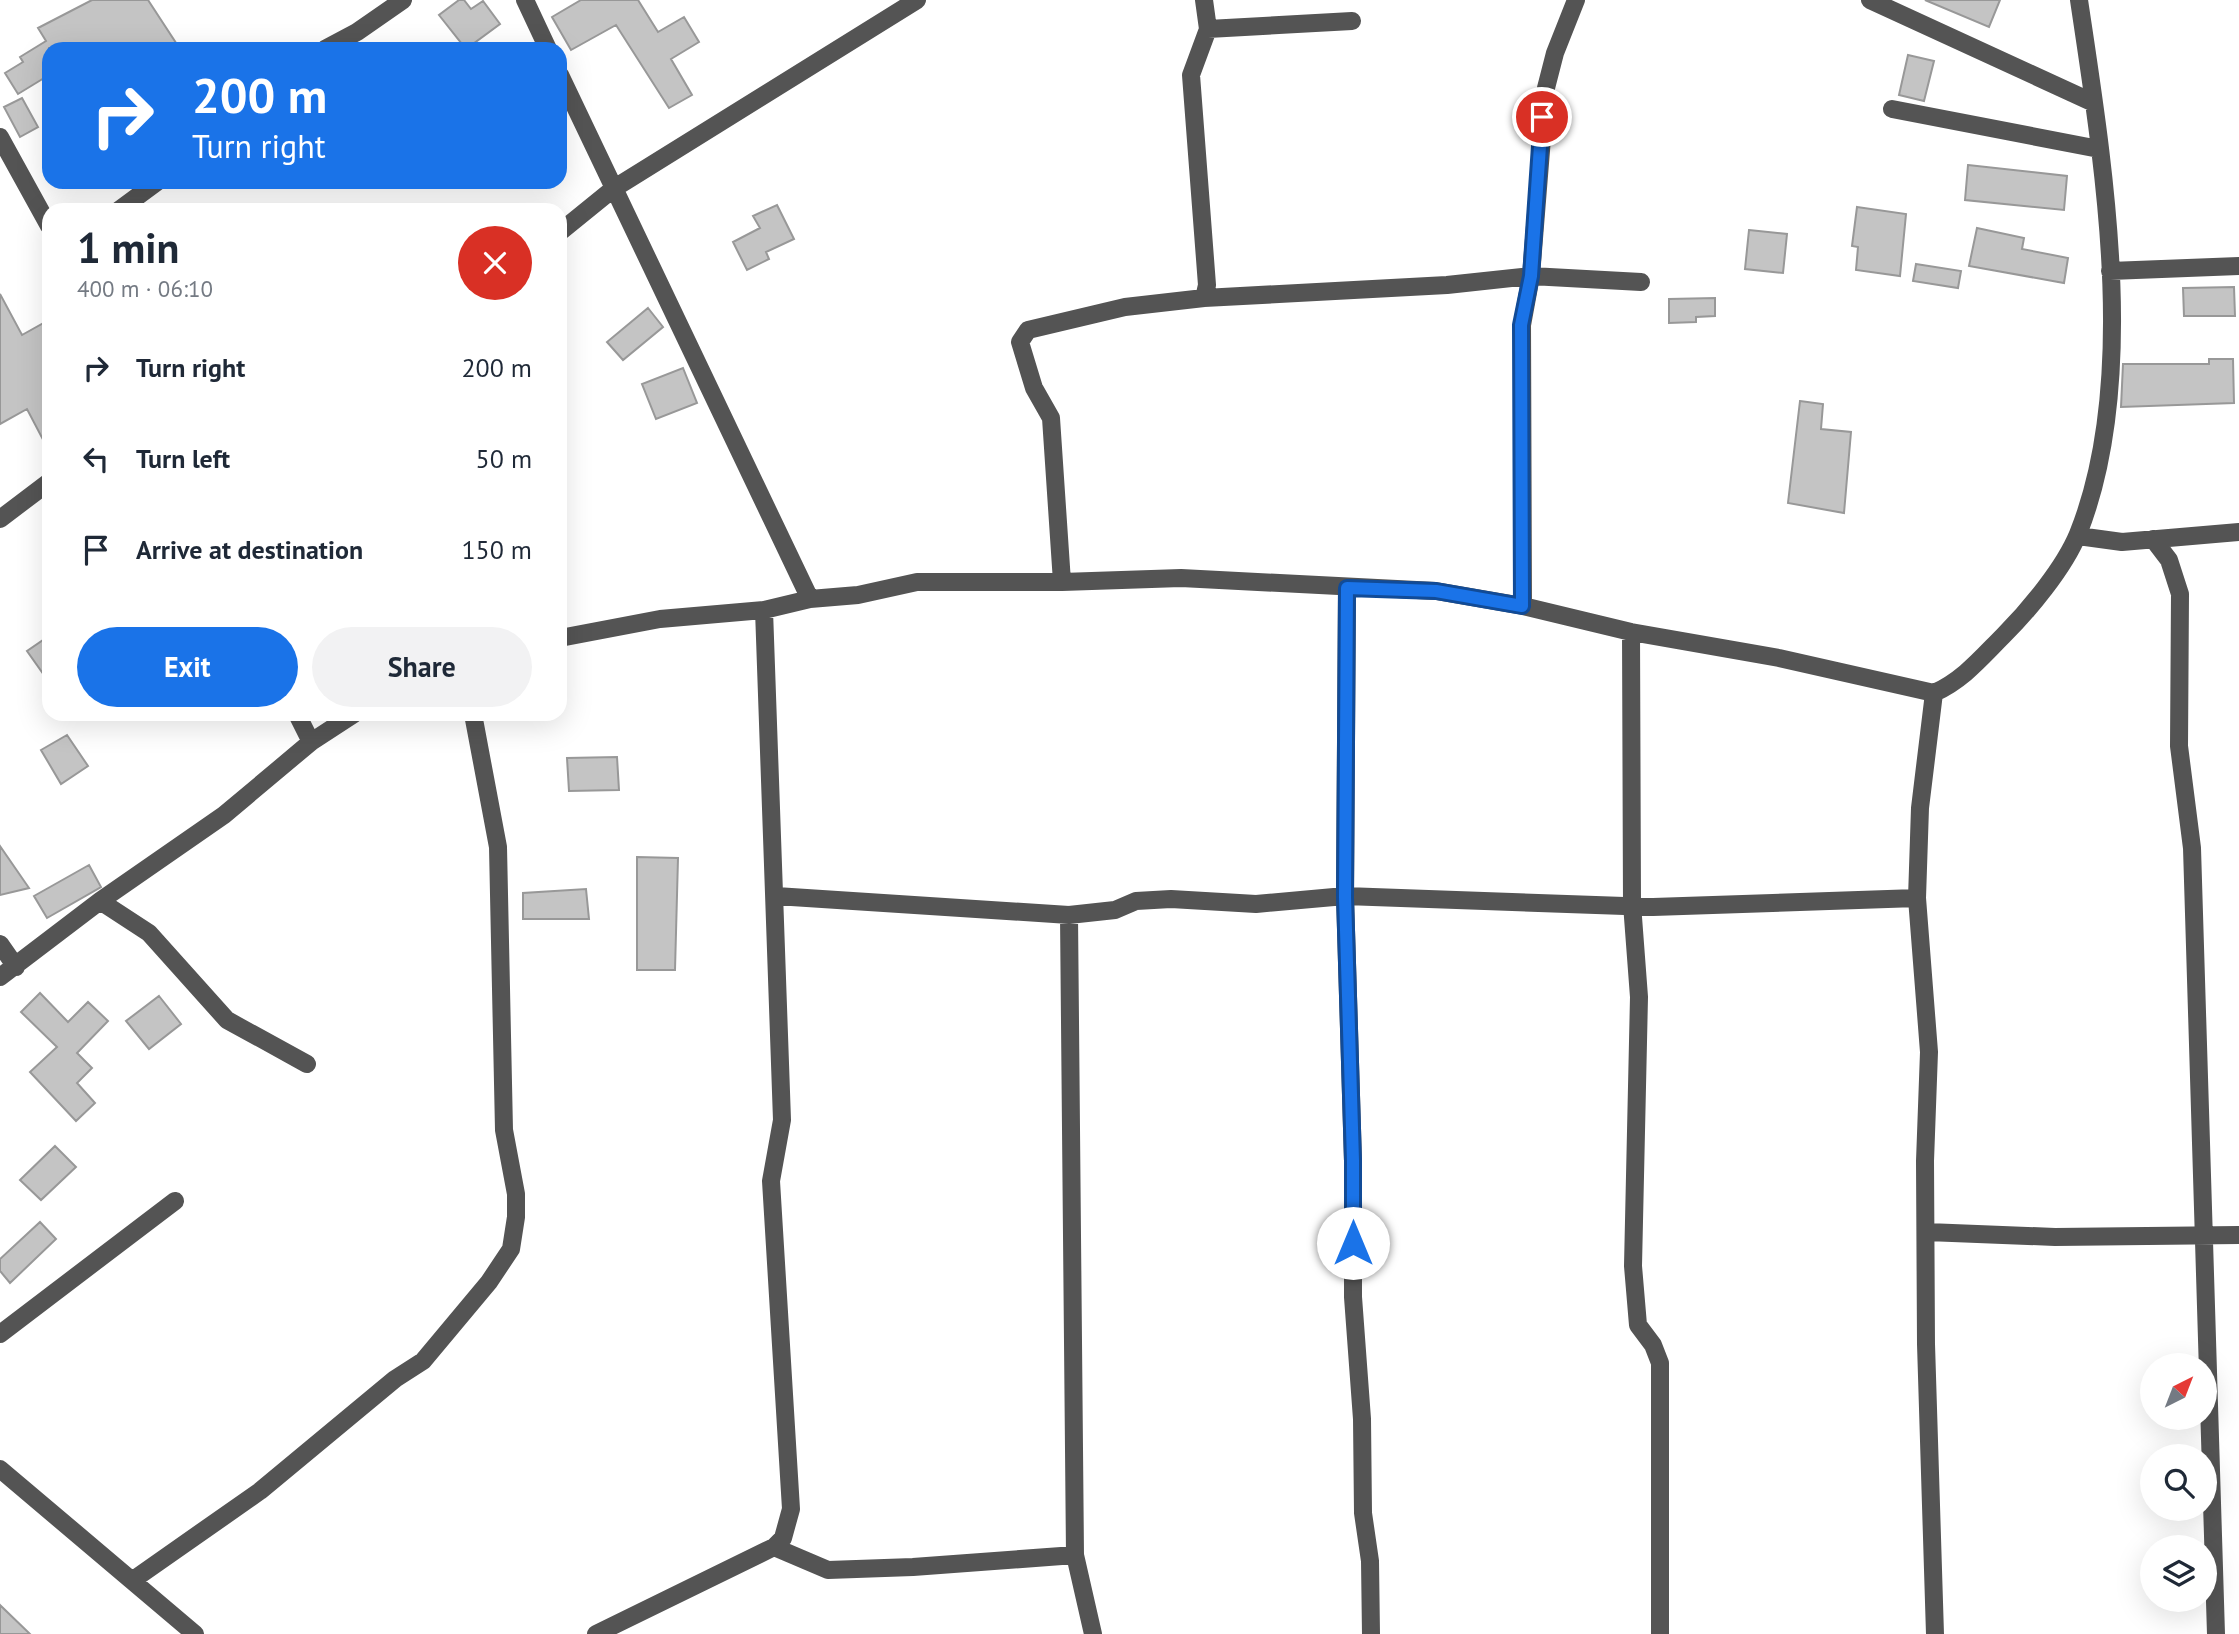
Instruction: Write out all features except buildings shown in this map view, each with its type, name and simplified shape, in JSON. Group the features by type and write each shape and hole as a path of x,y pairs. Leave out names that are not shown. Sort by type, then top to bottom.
{"street":[{"path":"338,42 403,0"},
{"path":"525,0 545,42"},
{"path":"567,226 613,189 916,0"},
{"path":"1204,0 1208,29 1191,75 1207,285 1204,298"},
{"path":"1522,606 1521,325 1531,276 1546,88 1555,53 1576,0"},
{"path":"1870,0 2094,103"},
{"path":"567,637 660,619 764,610 810,599 858,595 917,582 1062,582 1181,578 1436,591 1522,606 1631,632 1779,658 1934,693 1960,679 2032,606 2078,536 2098,463 2112,366 2110,271 2094,103 2079,0"},
{"path":"1208,29 1352,21"},
{"path":"567,90 810,599"},
{"path":"1892,109 2099,149"},
{"path":"0,137 7,167 42,216"},
{"path":"128,203 148,189"},
{"path":"2110,271 2239,266"},
{"path":"1062,582 1051,418 1034,388 1020,342 1028,330 1125,307 1204,298 1447,285 1531,276 1641,282"},
{"path":"0,519 42,487"},
{"path":"2078,536 2122,542 2239,532"},
{"path":"2153,539 2169,560 2180,594 2179,746 2192,848 2216,1634"},
{"path":"1347,588 1345,897 1353,1161 1353,1297 1362,1419 1363,1513 1370,1561 1371,1634"},
{"path":"596,1634 774,1547 783,1538 791,1509 771,1181 782,1120 764,610"},
{"path":"1631,632 1632,904 1639,997 1633,1266 1638,1325 1653,1345 1660,1363 1660,1634"},
{"path":"1934,693 1920,808 1917,898 1929,1052 1925,1161 1926,1344 1935,1634"},
{"path":"300,721 311,742"},
{"path":"0,977 100,901 224,815 311,742 343,721"},
{"path":"132,1580 260,1491 395,1379 423,1361 489,1282 511,1249 516,1194 504,1130 498,847 474,721"},
{"path":"776,896 1069,915 1115,910 1136,901 1171,899 1256,904 1345,897 1664,907 1917,898"},
{"path":"100,901 149,933 227,1020 307,1064"},
{"path":"1069,915 1075,1555 1093,1634"},
{"path":"0,944 16,967"},
{"path":"0,1334 176,1201"},
{"path":"1927,1232 2055,1237 2239,1235"},
{"path":"0,1469 195,1634"},
{"path":"774,1547 828,1570 1075,1555"}],"route":[{"path":"1353,1243 1345,897 1347,588 1436,591 1522,606 1521,325 1531,276 1542,117"}]}
